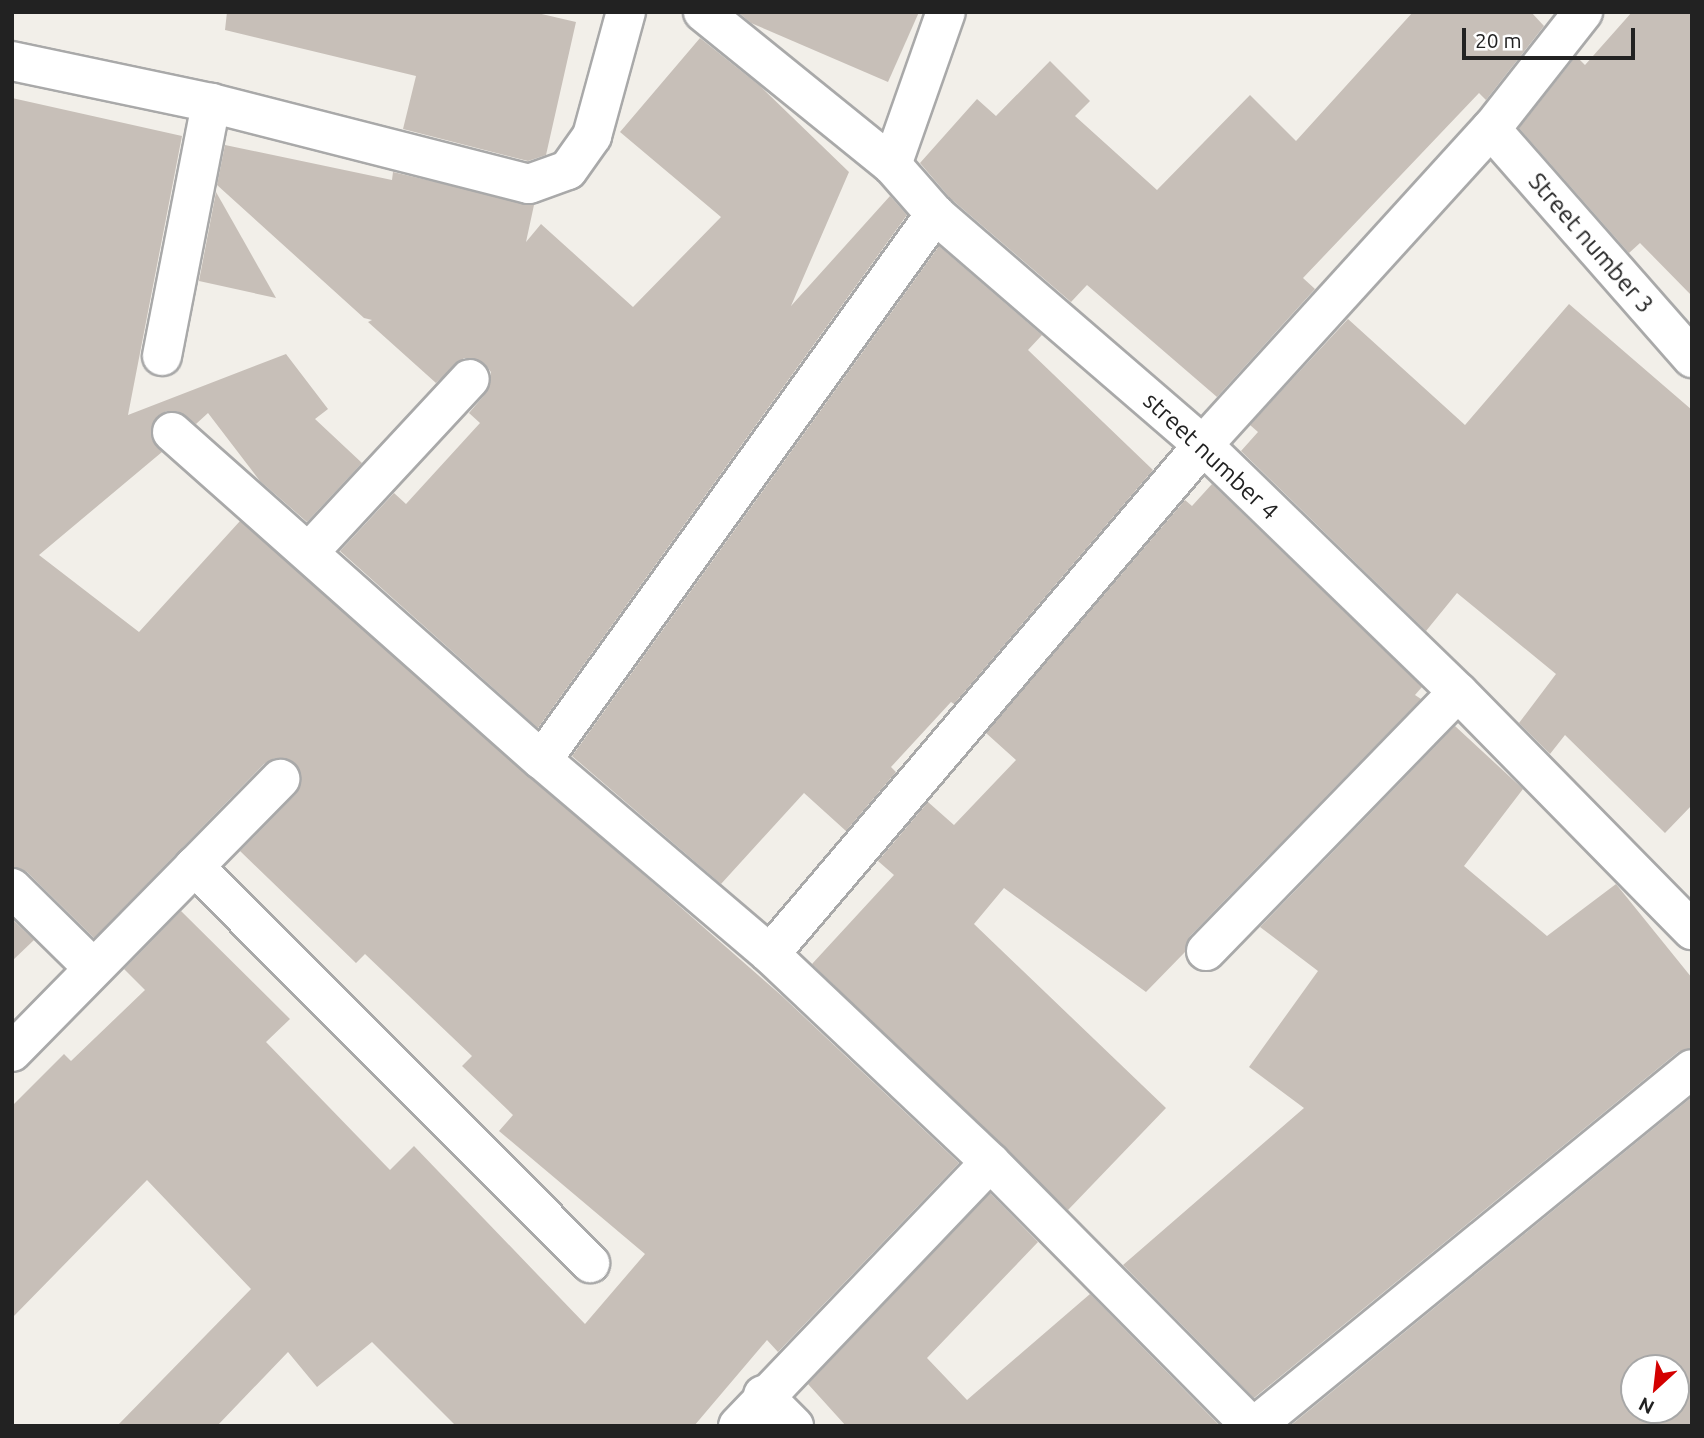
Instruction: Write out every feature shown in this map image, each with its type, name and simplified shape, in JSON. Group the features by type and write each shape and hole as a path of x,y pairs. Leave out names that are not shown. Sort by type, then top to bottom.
{"street":[{"path":"12,61 211,103 529,184 568,170 592,136 626,12"},
{"name":"street number 4","path":"703,12 892,165 935,214 1203,445 1458,692 1692,930"},
{"path":"892,165 946,12"},
{"path":"770,954 1203,445 1491,129 1583,12"},
{"path":"162,356 211,103"},
{"name":"Street number 3","path":"1491,129 1692,358"},
{"path":"542,760 935,214"},
{"path":"309,552 470,379"},
{"path":"172,432 542,760 770,954 990,1162 1253,1426 1692,1069"},
{"path":"1206,951 1458,692"},
{"path":"12,1052 280,779"},
{"path":"194,866 590,1263"},
{"path":"12,888 93,968"},
{"path":"738,1426 763,1395 990,1162"},
{"path":"763,1395 794,1426"}],"building":[{"path":"227,12 533,12 576,22 546,155 528,161 403,129 416,76 225,30"},
{"path":"738,12 919,12 888,82 751,23"},
{"path":"1413,12 1531,12 1544,26 1486,100 1479,93 1303,278 1315,289 1217,397 1087,285 1071,302 950,198 920,163 977,99 996,116 1050,61 1090,101 1075,116 1157,190 1250,95 1296,141"},
{"path":"1632,12 1692,12 1692,296 1640,243 1629,253 1519,128 1576,56 1585,65"},
{"path":"700,38 760,86 849,172 791,306 890,196 907,215 538,728 340,551 394,493 406,504 480,423 469,413 486,393 491,372 484,363 464,358 436,383 368,322 372,320 364,318 217,185 225,145 392,180 393,172 534,205 526,242 541,224 633,307 721,217 620,132"},
{"path":"12,98 182,136 128,415 286,354 328,409 315,419 362,463 307,522 260,481 208,413 196,424 177,411 166,411 151,428 152,440 162,452 39,555 139,632 240,521 782,996 959,1163 778,1352 767,1340 694,1426 456,1426 372,1342 317,1387 288,1352 217,1426 117,1426 251,1289 147,1180 12,1318 12,1106 64,1054 71,1061 145,990 124,969 181,911 290,1019 266,1042 390,1170 414,1146 585,1324 645,1254 499,1131 513,1115 462,1066 472,1056 365,954 356,963 240,851 296,794 301,774 295,763 275,758 264,764 94,938 27,872 12,867"},
{"path":"216,192 276,298 199,281"},
{"path":"939,246 1042,335 1028,350 1153,470 954,704 951,702 891,767 896,772 846,831 804,793 721,884 572,756"},
{"path":"1569,304 1692,410 1692,805 1665,833 1565,735 1550,754 1519,723 1556,674 1457,593 1426,631 1241,451 1258,432 1250,425 1348,319 1465,425"},
{"path":"1212,484 1422,687 1415,695 1421,699 1190,936 1185,952 1146,992 1004,888 974,924 1166,1108 1068,1210 812,964 894,875 878,861 928,802 954,825 1016,760 986,733 1185,500 1192,506"},
{"path":"1455,726 1523,789 1464,866 1547,936 1616,884 1692,978 1692,1048 1678,1052 1254,1398 1123,1265 1304,1108 1249,1067 1318,971 1260,927"},
{"path":"12,919 34,940 12,961"},
{"path":"1692,1097 1692,1426 1290,1426"},
{"path":"990,1193 1038,1242 927,1358 967,1400 1090,1294 1220,1426 846,1426 808,1384"}]}
